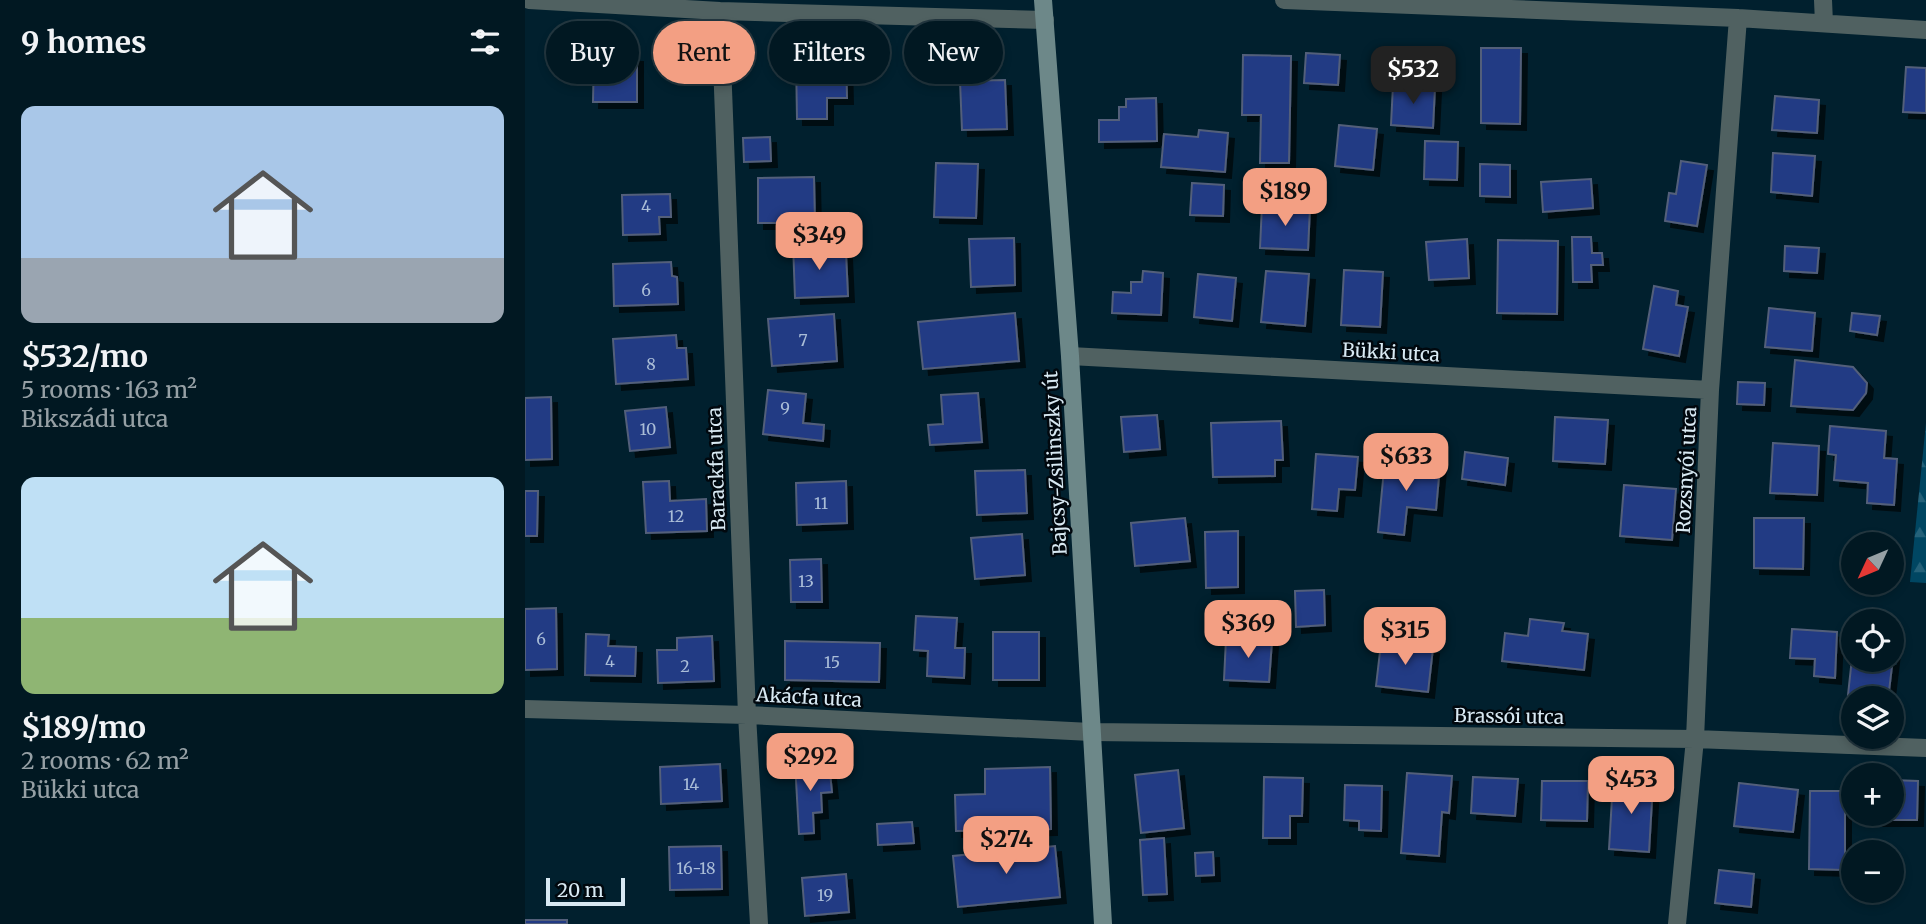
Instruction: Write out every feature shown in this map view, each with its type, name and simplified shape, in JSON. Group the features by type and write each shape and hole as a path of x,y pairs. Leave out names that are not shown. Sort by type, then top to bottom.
{"main road":[{"name":"Bajcsy-Zsilinszky út","path":"1043,0 1070,356 1103,924"}],"street":[{"path":"530,0 720,11 769,6 1045,20"},
{"path":"1284,0 1469,4 1926,30"},
{"path":"1823,0 1824,23"},
{"name":"Barackfa utca","path":"720,11 747,715 759,924"},
{"name":"Rozsnyói utca","path":"1678,924 1695,739 1710,390 1738,18"},
{"name":"Bükki utca","path":"1070,356 1710,390"},
{"name":"Akácfa utca","path":"525,709 747,715 1091,732"},
{"name":"Brassói utca","path":"1091,732 1695,739 1926,748"}],"green space":[{"path":"1926,423 1926,583 1910,582"}],"building":[{"path":"1481,48 1521,48 1520,124 1481,123"},
{"path":"1306,53 1340,55 1338,85 1304,83"},
{"path":"1243,55 1291,56 1289,163 1260,163 1261,115 1242,115"},
{"path":"1906,67 1926,68 1926,113 1903,112"},
{"path":"1003,80 1007,129 962,130 960,84 1003,84"},
{"path":"593,84 637,84 637,102 593,102"},
{"path":"796,84 847,84 847,98 827,98 827,119 797,119"},
{"path":"1393,85 1435,87 1433,128 1391,125"},
{"path":"1775,96 1819,100 1817,133 1772,130"},
{"path":"1156,98 1157,141 1099,142 1099,120 1119,120 1119,107 1126,107 1126,99"},
{"path":"1339,125 1377,129 1373,170 1335,166"},
{"path":"1199,130 1228,133 1225,172 1161,167 1164,134 1198,137"},
{"path":"770,137 771,161 744,162 743,138"},
{"path":"1425,141 1458,142 1457,180 1424,179"},
{"path":"1773,153 1815,156 1812,196 1771,192"},
{"path":"1681,161 1707,165 1697,226 1665,221 1669,193 1676,194"},
{"path":"936,163 978,164 976,218 934,217"},
{"path":"1480,164 1510,165 1510,197 1480,196"},
{"path":"814,177 815,223 758,223 758,178"},
{"path":"1591,179 1593,208 1543,212 1541,182"},
{"path":"1192,183 1224,185 1223,216 1190,215"},
{"path":"670,194 671,217 659,217 660,234 623,235 622,195"},
{"path":"1262,205 1310,207 1308,250 1260,248"},
{"path":"1572,237 1591,237 1592,253 1602,253 1603,265 1591,265 1592,282 1573,282"},
{"path":"1014,238 1015,285 971,287 969,239"},
{"path":"1467,239 1469,278 1429,280 1426,242"},
{"path":"1498,240 1558,241 1557,314 1497,313"},
{"path":"820,242 820,254 846,253 848,296 795,298 793,243"},
{"path":"1785,246 1819,248 1817,273 1784,271"},
{"path":"671,262 672,276 677,277 678,304 614,306 613,264"},
{"path":"1344,270 1383,272 1380,327 1341,325"},
{"path":"1143,271 1163,273 1161,315 1112,313 1113,292 1131,293 1131,282 1142,282"},
{"path":"1266,271 1309,274 1305,326 1261,322"},
{"path":"1198,274 1236,278 1232,321 1194,317"},
{"path":"1654,286 1678,291 1676,305 1688,307 1679,356 1643,349"},
{"path":"1769,308 1815,313 1812,351 1765,347"},
{"path":"1015,313 1019,361 923,369 918,322"},
{"path":"1852,313 1880,316 1877,335 1850,331"},
{"path":"834,314 837,361 772,366 768,319"},
{"path":"676,335 677,348 686,348 688,379 616,384 613,339"},
{"path":"1795,360 1853,367 1867,383 1866,393 1853,410 1791,406"},
{"path":"1738,382 1765,383 1764,405 1737,404"},
{"path":"768,390 806,394 803,423 824,425 823,441 763,434"},
{"path":"978,393 982,442 930,445 928,425 943,424 941,395"},
{"path":"551,397 552,459 525,460 525,398"},
{"path":"666,407 670,447 630,451 625,411"},
{"path":"1157,415 1160,449 1124,452 1121,417"},
{"path":"1555,417 1608,420 1605,464 1553,461"},
{"path":"1281,421 1283,460 1275,460 1275,476 1213,477 1211,423"},
{"path":"1830,426 1886,431 1884,458 1897,459 1894,505 1867,503 1868,483 1834,480 1836,455 1828,454"},
{"path":"1773,443 1819,446 1817,495 1770,493"},
{"path":"1465,452 1508,458 1505,485 1462,479"},
{"path":"1316,454 1358,457 1355,490 1339,489 1337,511 1312,509"},
{"path":"1385,459 1440,465 1436,510 1407,507 1404,535 1378,532"},
{"path":"1025,470 1027,513 977,515 975,471"},
{"path":"669,481 670,501 706,499 707,531 646,533 643,482"},
{"path":"846,481 847,523 797,525 796,483"},
{"path":"1624,485 1676,489 1672,540 1620,536"},
{"path":"525,491 538,491 537,536 525,536"},
{"path":"1185,518 1190,561 1135,566 1131,523"},
{"path":"1754,518 1804,518 1803,569 1754,568"},
{"path":"1238,531 1238,587 1206,588 1205,532"},
{"path":"1022,534 1025,575 975,579 971,538"},
{"path":"821,559 822,602 791,602 790,560"},
{"path":"1324,590 1325,625 1296,627 1295,591"},
{"path":"556,608 557,669 525,670 525,609"},
{"path":"916,616 957,618 955,648 965,648 964,678 927,676 928,651 914,650"},
{"path":"1530,619 1564,623 1562,631 1588,634 1584,670 1502,661 1505,633 1528,636"},
{"path":"1792,629 1837,632 1835,678 1814,676 1815,659 1790,658"},
{"path":"993,632 1039,632 1039,680 993,680"},
{"path":"586,634 609,635 608,646 636,647 635,676 585,675"},
{"path":"712,636 714,681 658,683 657,650 677,650 677,638"},
{"path":"1226,639 1272,641 1269,682 1224,680"},
{"path":"785,641 880,643 879,682 785,680"},
{"path":"1381,643 1433,648 1428,692 1376,686"},
{"path":"1850,672 1891,672 1890,686 1849,686"},
{"path":"819,760 820,773 830,773 832,792 821,793 822,812 813,813 814,833 799,834 795,762"},
{"path":"720,764 722,801 661,804 660,767"},
{"path":"1050,767 1051,829 956,831 955,795 985,794 985,769"},
{"path":"1178,770 1184,828 1141,833 1135,775"},
{"path":"1407,773 1452,776 1449,813 1442,812 1439,856 1401,853"},
{"path":"1264,777 1303,778 1302,816 1290,816 1290,838 1263,838"},
{"path":"1473,777 1518,779 1515,816 1471,813"},
{"path":"1904,780 1918,781 1917,820 1904,820"},
{"path":"1542,781 1588,781 1587,821 1541,820"},
{"path":"1613,781 1653,783 1649,852 1609,849"},
{"path":"1739,783 1798,790 1793,832 1734,826"},
{"path":"1345,785 1382,786 1381,831 1359,830 1359,821 1344,820"},
{"path":"1810,791 1841,791 1841,826 1845,826 1845,840 1841,840 1841,870 1809,869"},
{"path":"912,822 914,843 878,845 877,824"},
{"path":"1164,838 1167,894 1143,895 1140,840"},
{"path":"721,846 722,889 670,890 669,847"},
{"path":"1055,846 1060,897 958,907 953,856"},
{"path":"1213,852 1214,875 1196,876 1195,853"},
{"path":"1719,870 1754,874 1751,907 1715,903"},
{"path":"846,874 849,912 805,916 802,878"},
{"path":"525,920 567,920 567,924 525,924"}]}
